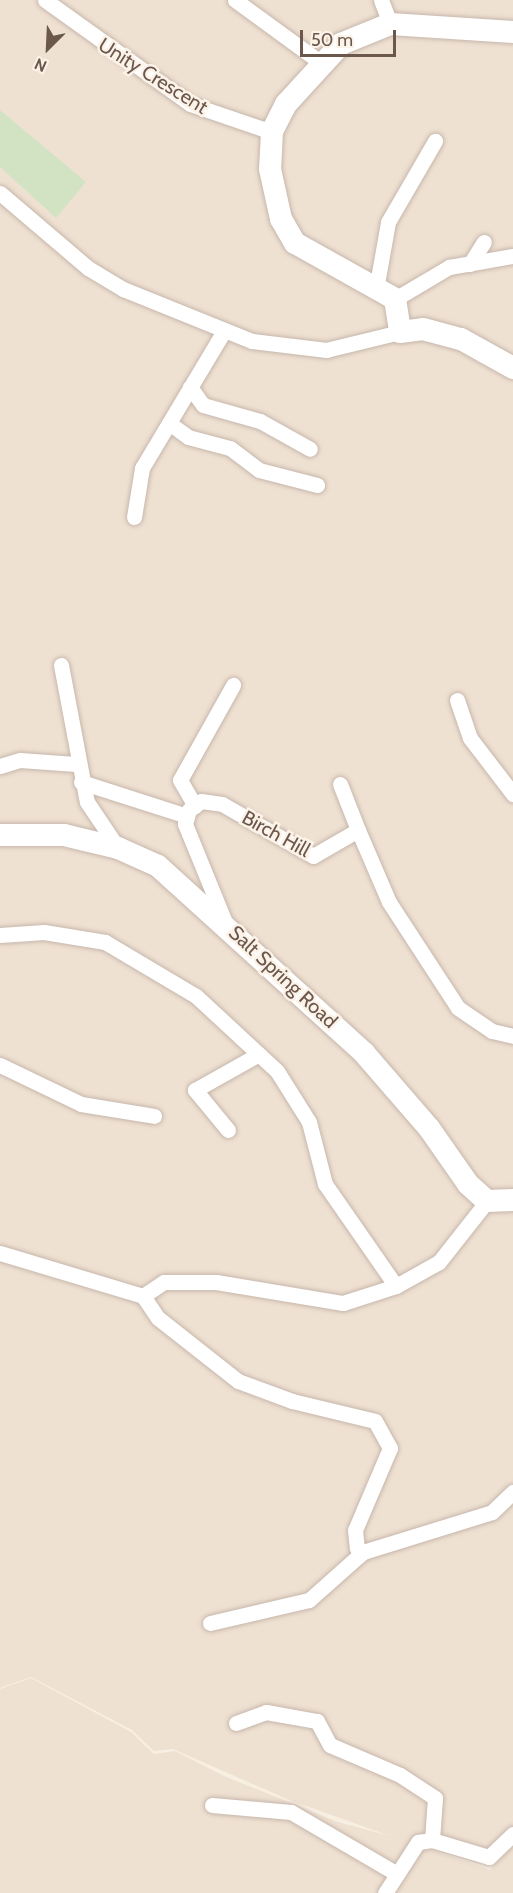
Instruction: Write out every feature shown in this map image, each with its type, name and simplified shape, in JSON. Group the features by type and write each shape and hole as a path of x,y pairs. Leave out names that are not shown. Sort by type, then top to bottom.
{"street":[{"name":"Unity Crescent","path":"45,0 190,104 272,132"},
{"path":"235,0 320,62"},
{"path":"381,0 390,24"},
{"path":"400,332 395,299 377,284 295,243 273,193 272,132 298,84 341,44 390,24 513,32"},
{"path":"377,284 388,222 435,141"},
{"path":"0,193 88,268 165,309 224,331 300,351 350,347 400,332 423,329 461,339 513,368"},
{"path":"470,264 484,242"},
{"path":"395,299 449,267 513,256"},
{"path":"134,517 142,468 224,331"},
{"path":"190,387 202,405 260,421 310,449"},
{"path":"169,423 188,437 230,448 259,470 317,485"},
{"path":"61,665 73,716 76,764 87,802 118,848"},
{"path":"225,922 185,824 191,811 180,780 233,685"},
{"path":"457,700 470,738 513,794"},
{"path":"0,766 20,760 76,764"},
{"path":"81,782 191,811"},
{"path":"340,784 389,902 458,1008 492,1031 513,1036"},
{"name":"Birch Hill","path":"191,811 222,804 313,856 358,830"},
{"name":"Salt Spring Road","path":"0,835 64,835 118,848 158,866 225,922 364,1053 487,1201"},
{"path":"0,935 44,932 105,942 196,996 278,1071 309,1122 325,1184 396,1286"},
{"path":"228,1130 195,1090 259,1054"},
{"path":"0,1065 81,1104 154,1116"},
{"path":"143,1296 164,1282 216,1282 343,1302 396,1286 439,1262 487,1201 513,1200"},
{"path":"0,1253 143,1296 158,1318 238,1381 292,1401 375,1421 390,1448 355,1530 357,1548 363,1552"},
{"path":"210,1623 309,1599 363,1552 492,1512 513,1492"},
{"path":"236,1723 266,1712 317,1721 330,1745 400,1775 435,1798 432,1840"},
{"path":"212,1805 291,1812 397,1874"},
{"path":"385,1893 418,1842 432,1840 489,1857 513,1834"}],"shaded area":[{"path":"0,0 513,0 513,1893 0,1893 0,1689 31,1678 131,1732 154,1754 175,1751 224,1776 338,1822 390,1836 287,1799 173,1749 154,1751 132,1730 31,1677 0,1688","holes":["420,1846 478,1863 507,1848 490,1870"]}],"green space":[{"path":"0,110 86,182 56,218 0,167"}]}
